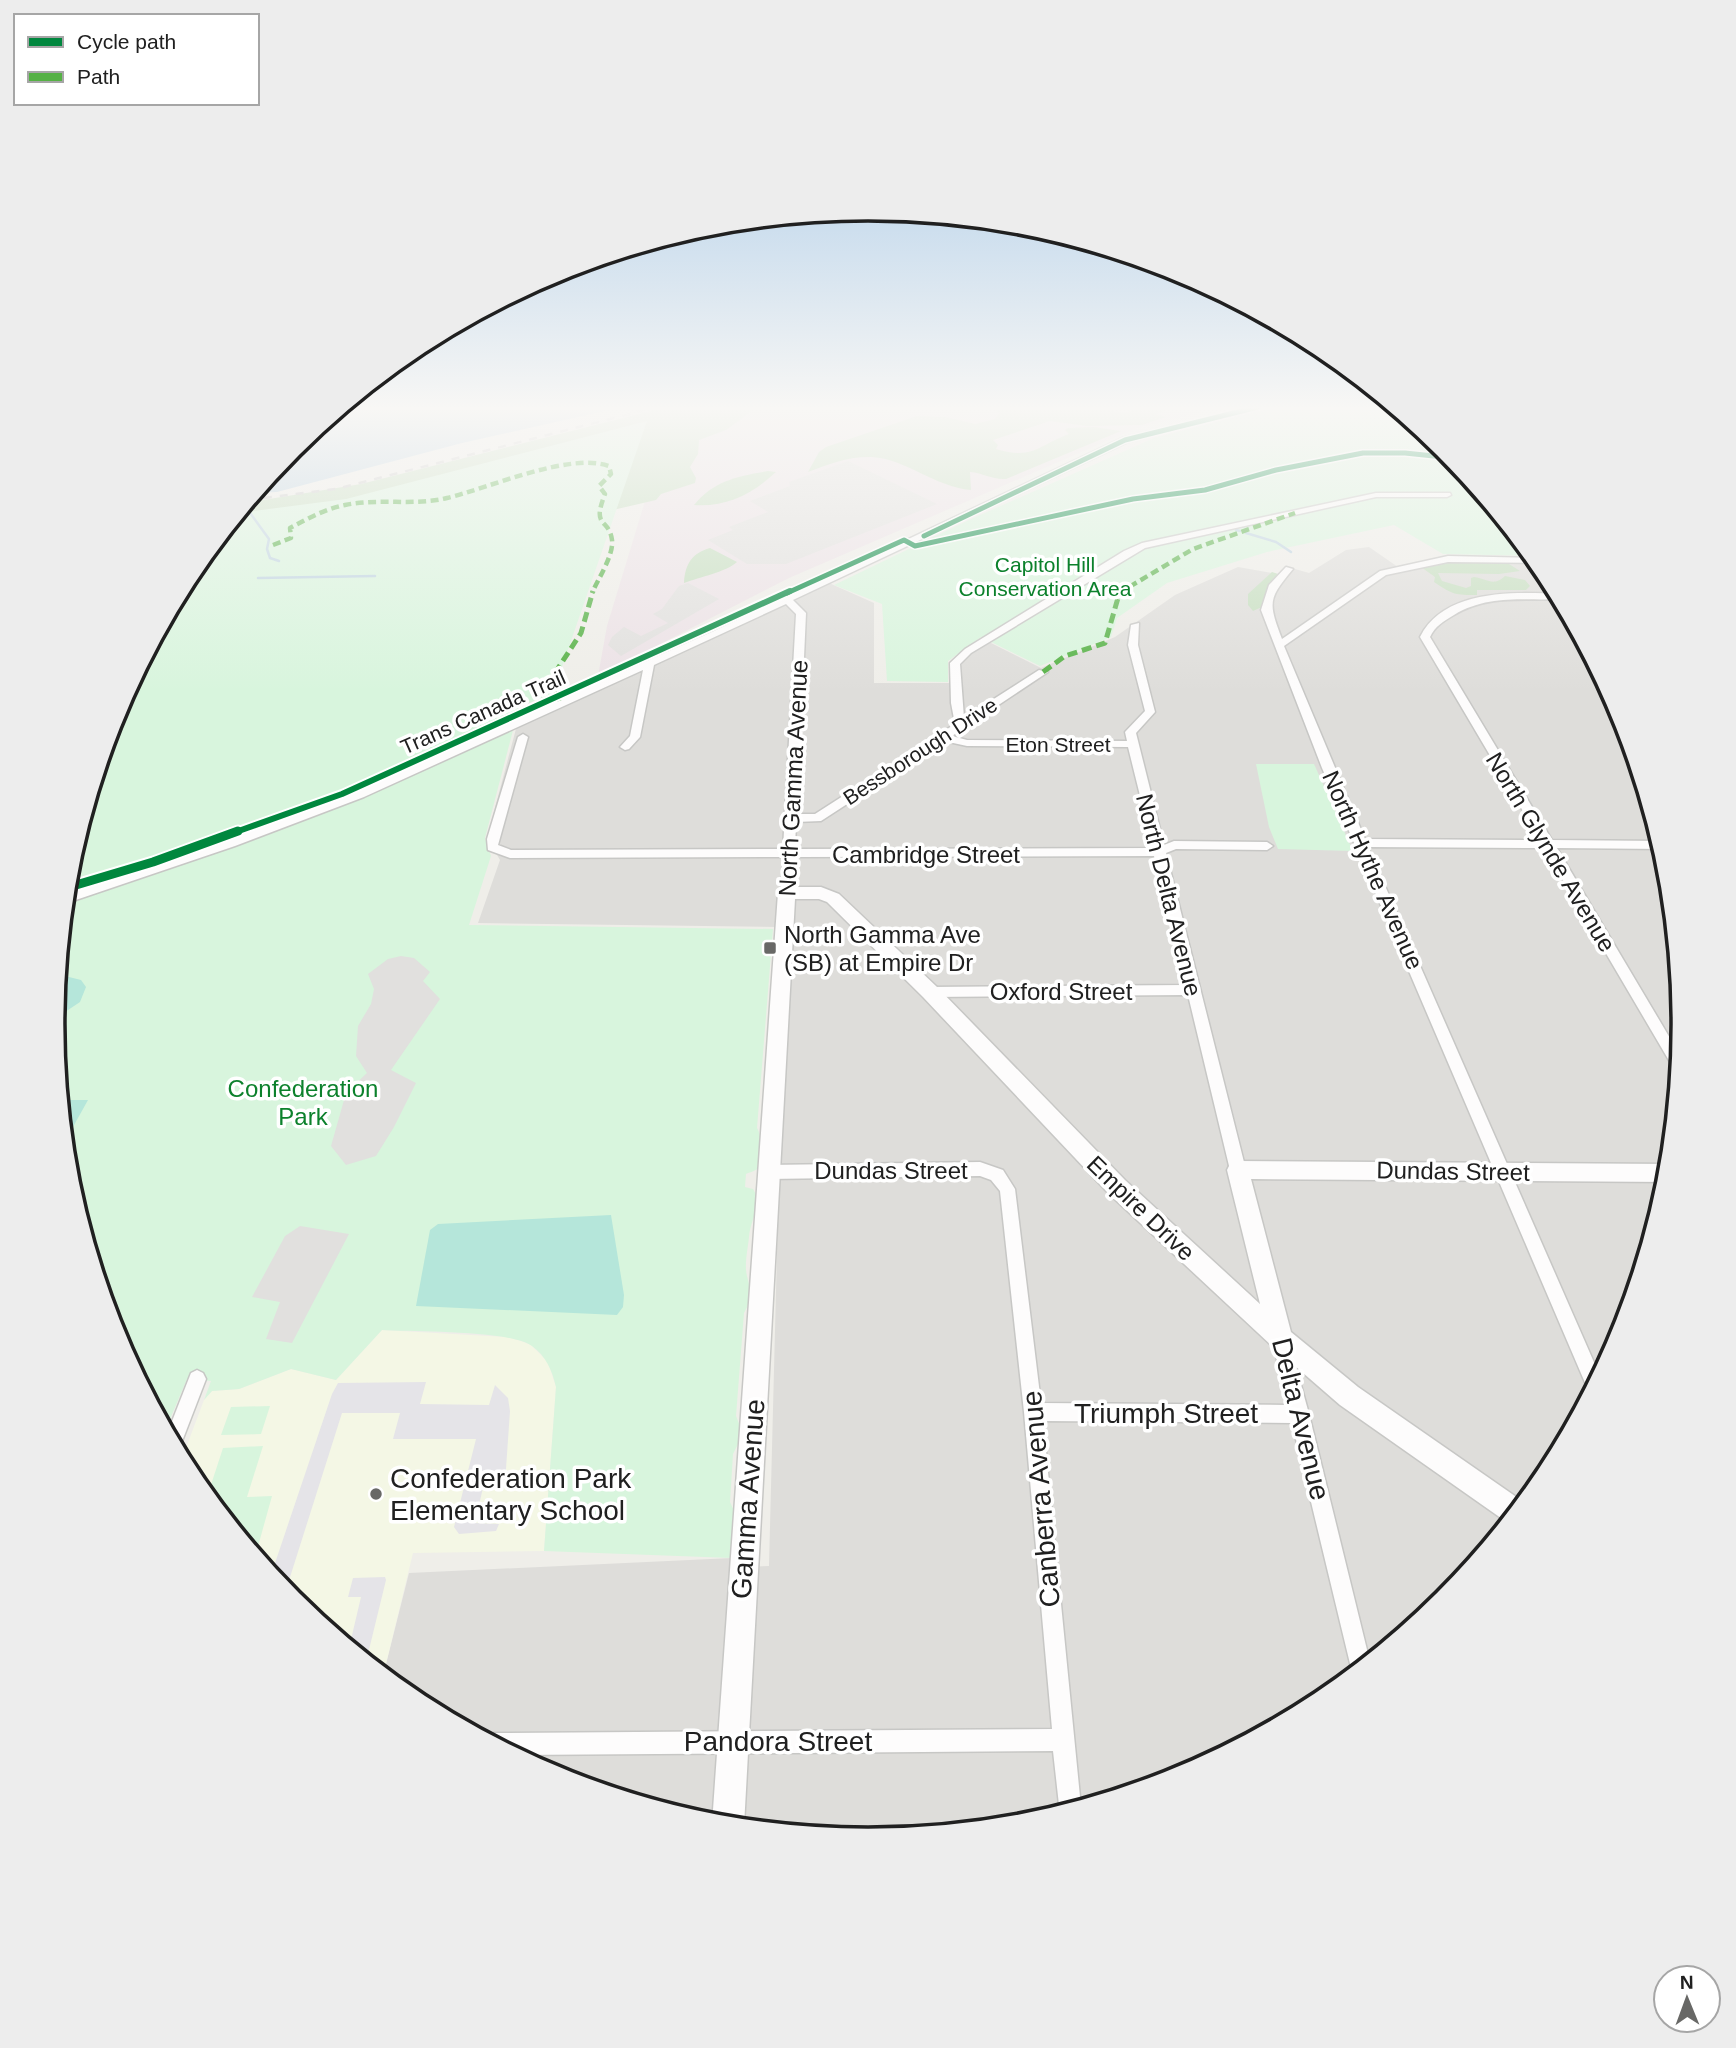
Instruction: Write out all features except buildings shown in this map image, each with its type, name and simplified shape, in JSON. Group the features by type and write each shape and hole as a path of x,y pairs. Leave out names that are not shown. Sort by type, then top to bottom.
{"street":[{"path":"75,896 301,818 507,730 994,502"},
{"path":"960,725 956,703 955,663 968,651 1142,546 1346,502"},
{"path":"1279,645 1383,573 1448,559 1524,561"},
{"name":"North Hythe Avenue","path":"1289,569 1274,585 1266,610 1279,645 1361,843 1590,1375"},
{"name":"North Glynde Avenue","path":"1548,597 1497,595 1467,601 1430,625 1424,638 1670,1051"},
{"name":"North Gamma Avenue","path":"768,1172 793,818 802,612 787,599"},
{"path":"1133,744 1130,732 1150,712 1133,645 1136,625"},
{"path":"625,747 635,737 649,664"},
{"name":"Bessborough Drive","path":"793,818 817,818 1043,672"},
{"name":"Cambridge Street","path":"523,737 493,839 492,847 499,852 521,855 790,855 1158,852 1174,845 1267,846"},
{"name":"Eton Street","path":"943,737 967,743 1133,744"},
{"name":"North Delta Avenue","path":"1133,744 1238,1170"},
{"path":"1361,843 1651,845"},
{"name":"Empire Drive","path":"787,893 821,893 833,898 930,992 1117,1187 1280,1338 1349,1396 1509,1508"},
{"name":"Oxford Street","path":"930,992 1192,990"},
{"name":"Dundas Street","path":"768,1172 980,1169 998,1175 1007,1189"},
{"name":"Dundas Street","path":"1238,1170 1657,1173"},
{"name":"Delta Avenue","path":"1238,1170 1359,1660"},
{"name":"Gamma Avenue","path":"729,1815 768,1172"},
{"name":"Canberra Avenue","path":"1007,1189 1020,1279 1069,1802"},
{"path":"176,1433 197,1379"},
{"name":"Triumph Street","path":"1033,1412 1300,1414"},
{"name":"Pandora Street","path":"513,1744 1063,1740"}],"shaded area":[{"path":"645,502 966,502 789,578 598,676 607,626"},
{"path":"751,502 932,502 937,504 786,564 747,564 708,540 733,530 729,527 768,512"},
{"path":"1369,547 1398,567 1445,557 1524,561 1564,622 1610,717 1644,816 1664,919 1670,971 1670,1077 1656,1181 1629,1282 1610,1331 1564,1426 1536,1470 1472,1554 1398,1628 1357,1661 1270,1720 1223,1744 1126,1785 1076,1800 1025,1812 921,1826 815,1826 711,1812 660,1800 610,1785 513,1744 466,1720 386,1666 409,1573 732,1558 732,1567 769,1566 778,1213 778,927 478,923 500,860 487,838 517,725 820,579 874,603 874,683 952,683 951,663 983,639 1041,668 1115,637 1175,595 1238,567 1278,574 1288,567 1309,573 1346,550"},
{"path":"688,583 719,599 621,656 608,645 612,637 624,627 641,636 668,623 653,614 662,609 679,586"},
{"path":"401,956 414,958 430,972 423,981 440,999 391,1070 416,1083 394,1127 376,1156 346,1165 331,1146 346,1093 367,1073 356,1056 358,1026 371,1004 374,989 368,974 388,959"},
{"path":"66,976 81,980 86,987 80,1002 65,1012"},
{"path":"69,1100 88,1100 72,1129"},
{"path":"611,1215 624,1295 623,1307 617,1315 416,1306 430,1230 438,1224"},
{"path":"300,1226 349,1234 292,1343 266,1339 280,1302 252,1297 285,1236"},
{"name":"Confederation Park Elementary School","path":"382,1330 507,1337 521,1341 531,1345 548,1362 556,1387 544,1551 413,1553 386,1666 338,1628 264,1554 231,1513 186,1448 204,1400 212,1391 239,1389 291,1369 336,1380"},
{"path":"426,1382 420,1404 489,1405 495,1385 508,1398 510,1411 505,1483 484,1483 475,1523 499,1524 496,1531 459,1534 454,1527 476,1439 393,1439 400,1413 342,1413 289,1580 274,1565 338,1383"},
{"path":"385,1577 386,1580 368,1652 351,1639 361,1597 348,1597 353,1578"}],"green space":[{"path":"258,502 649,502 436,551 208,567"},
{"name":"Confederation Park","path":"326,502 619,502 553,693 519,707 485,838 491,856 469,925 773,929 757,1128 761,1155 757,1169 746,1174 745,1187 753,1189 757,1200 746,1262 750,1295 744,1313 736,1416 740,1426 739,1442 733,1454 730,1502 735,1513 732,1558 544,1551 556,1387 545,1359 532,1346 521,1341 483,1334 382,1330 336,1380 291,1369 239,1389 212,1391 204,1400 211,1381 187,1379 169,1421 148,1379 107,1282 80,1181 66,1077 66,971 72,919 92,816 126,717 172,622 200,578 250,511"},
{"path":"697,502 726,502 717,504 694,505"},
{"name":"Capitol Hill Conservation Area","path":"1011,502 1478,502 1520,556 1443,554 1394,525 1267,552 1167,583 1117,618 1111,637 1040,666 981,637 948,661 948,682 887,681 882,604 834,585"},
{"path":"710,548 737,562 720,571 684,583 691,560 698,553"},
{"path":"1454,562 1509,564 1520,571 1499,574 1438,573 1442,581 1466,588 1471,586 1471,578 1474,577 1494,582 1505,576 1525,580 1530,586 1526,590 1477,590 1477,595 1459,594 1434,582 1435,577 1421,567"},
{"path":"1272,572 1281,575 1264,606 1253,611 1248,605 1248,594"},
{"path":"1256,764 1314,764 1353,851 1278,849 1269,827"},
{"path":"270,1406 261,1434 221,1435 231,1407"},
{"path":"263,1446 247,1497 272,1496 258,1547 211,1485 223,1448"}],"waterway":[{"path":"249,512 269,539 267,549 270,558 279,561"},
{"path":"1236,530 1240,531"},
{"path":"1246,533 1276,542 1291,552"},
{"path":"258,578 375,576"}],"marked path":[{"path":"273,545 291,538 290,528 315,515 345,505 402,502"},
{"path":"559,701 551,679 581,633 592,594 612,546 612,536 599,520 602,502"},
{"path":"1043,672 1065,656 1105,643 1120,591 1193,549 1295,513"}],"cycle path":[{"path":"924,536 996,502"},
{"name":"Trans Canada Trail","path":"77,885 153,862 342,794 904,540 915,546 1121,502"}],"place":[{"name":"North Gamma Ave (SB) at Empire Dr","path":"770,948"},
{"name":"Confederation Park Elementary School","path":"376,1494"}]}
